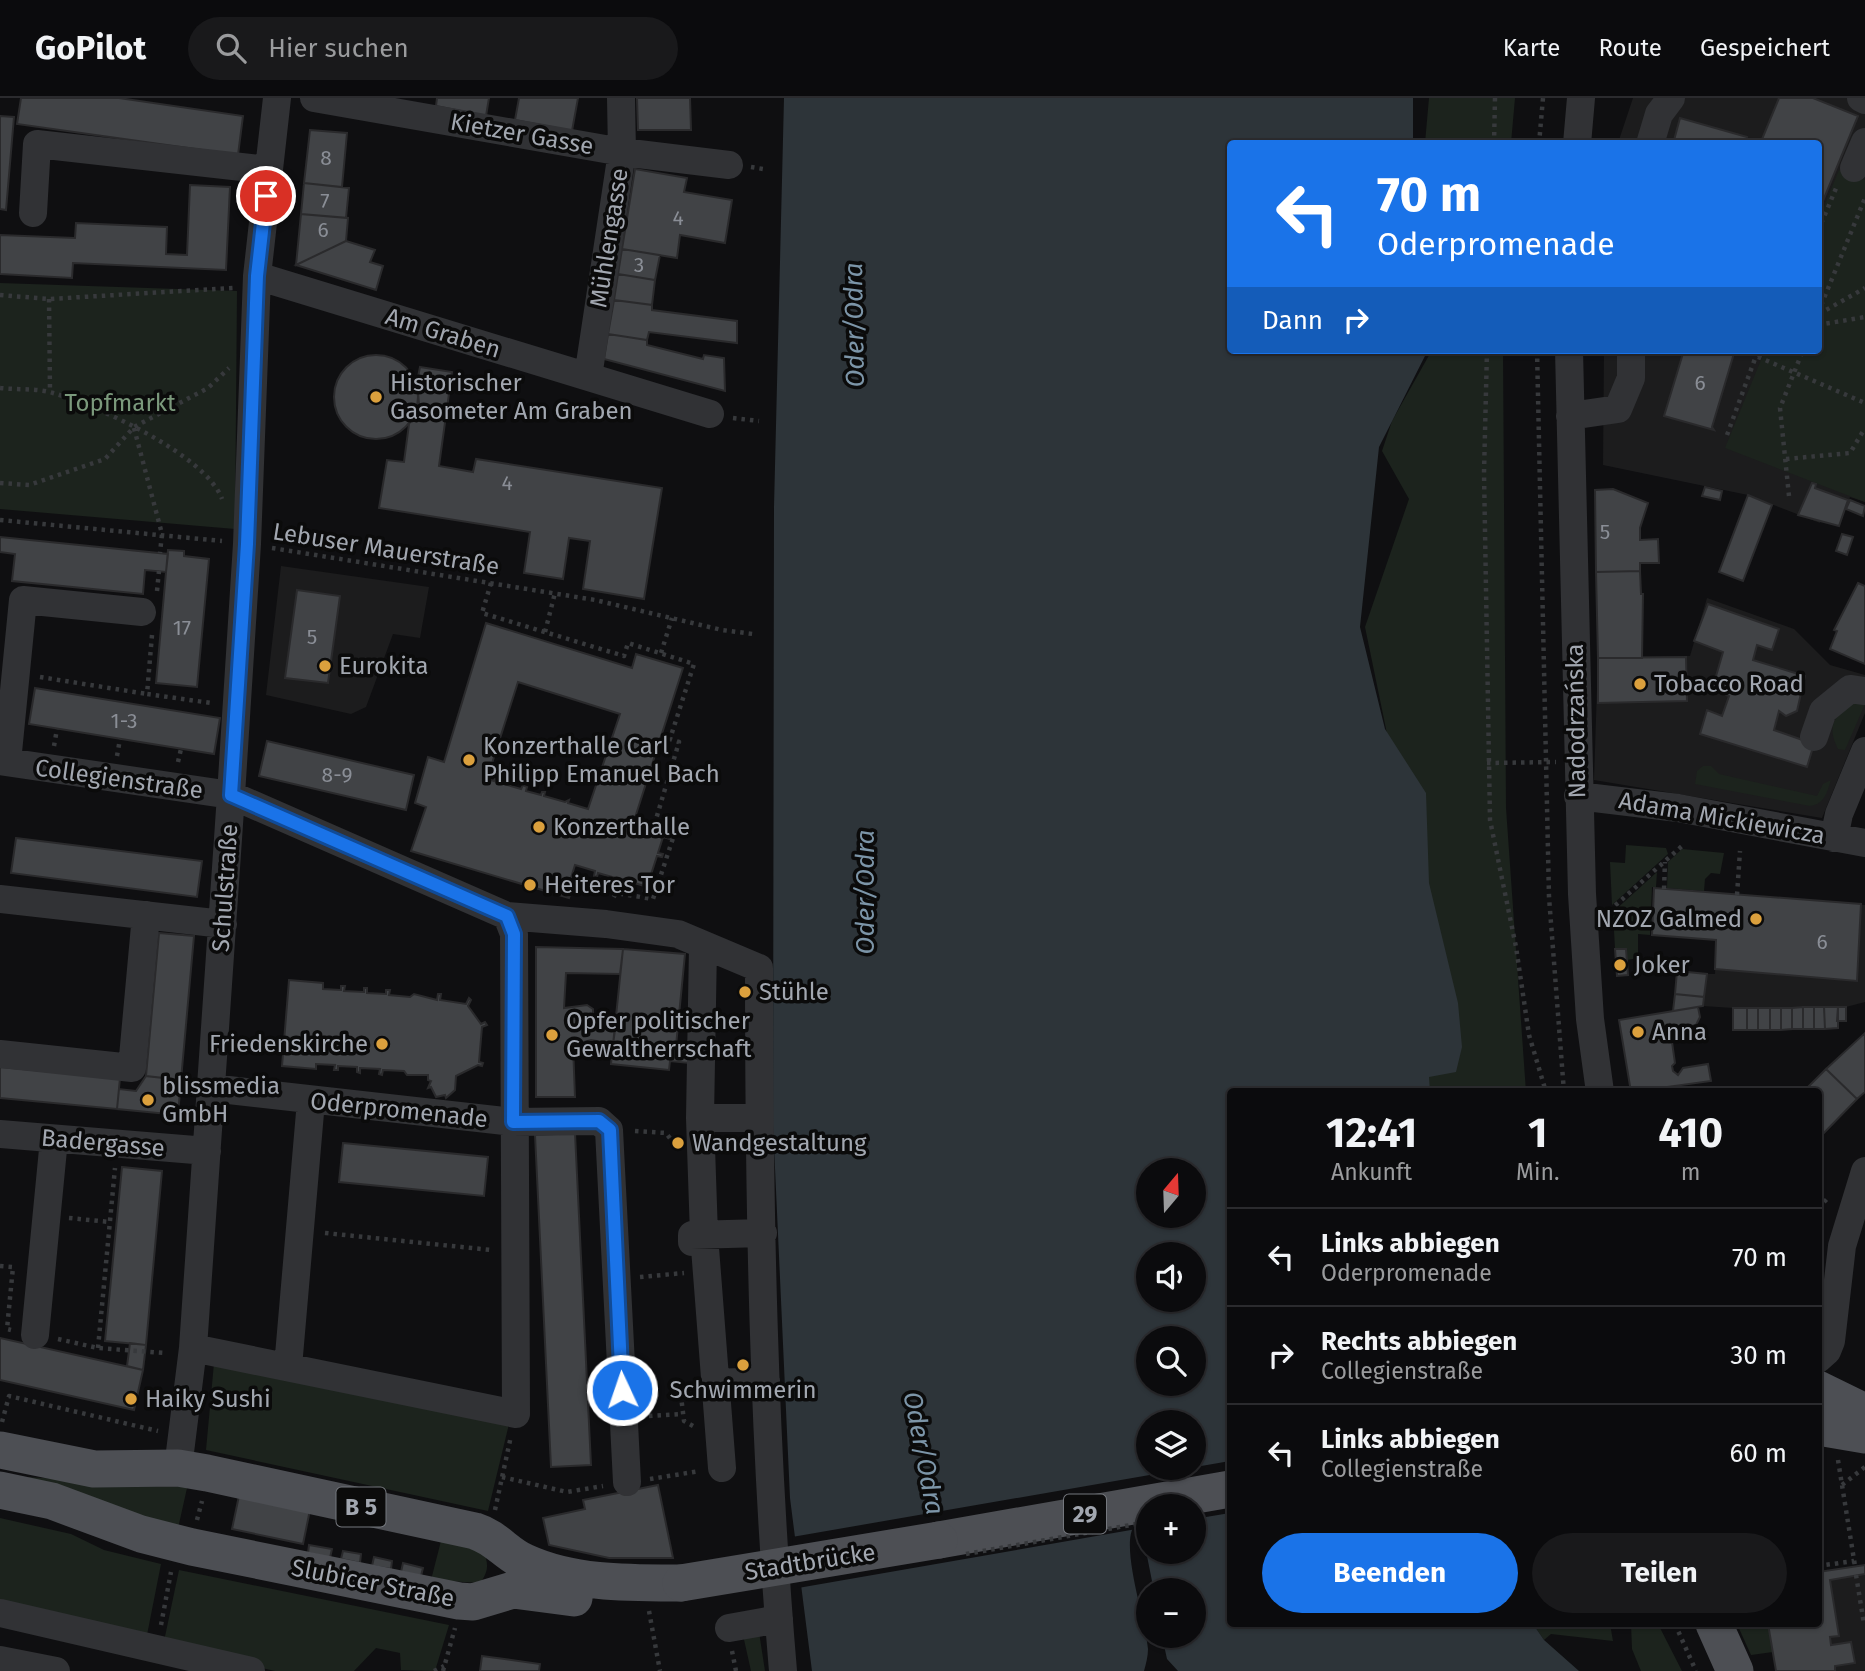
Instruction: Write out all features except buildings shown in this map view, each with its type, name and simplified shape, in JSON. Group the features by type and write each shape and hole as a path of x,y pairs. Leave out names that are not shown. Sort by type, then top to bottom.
{"main road":[{"path":"1822,1391 1865,1412"},
{"name":"B 5","path":"1,1437 93,1469 193,1471 475,1531 498,1541 501,1536 534,1566 566,1574 604,1581 681,1583"},
{"name":"Slubicer Straße","path":"0,1490 52,1501 141,1534 192,1547 459,1601 473,1602 498,1594 525,1590 588,1601 618,1599 681,1583"},
{"name":"29","path":"940,1540 1227,1490"},
{"path":"498,1594 506,1587 511,1568 501,1536"},
{"name":"Stadtbrücke","path":"681,1583 940,1540"},
{"path":"1715,1627 1735,1671"}],"street":[{"name":"Schulstraße","path":"193,1471 193,1348 247,544 257,341 257,281 277,98"},
{"name":"Kietzer Gasse","path":"314,98 622,152 730,165"},
{"name":"Mühlengasse","path":"588,377 622,152 621,98"},
{"path":"1577,140 1581,98"},
{"path":"1651,140 1659,114 1671,98"},
{"path":"33,212 37,144 269,170"},
{"name":"Am Graben","path":"257,281 709,414"},
{"name":"Nadodrzańska","path":"1569,354 1578,796 1588,988 1600,1088"},
{"path":"1570,416 1618,409 1631,378 1631,354"},
{"path":"3,762 23,600 150,612"},
{"path":"1814,737 1823,711 1850,690 1865,691"},
{"path":"1834,838 1839,814 1865,751"},
{"name":"Collegienstraße","path":"3,762 231,795 507,916 597,923 690,940"},
{"name":"Adama Mickiewicza","path":"1578,796 1653,804 1865,843"},
{"path":"0,899 223,924"},
{"path":"0,1054 132,1068 146,915"},
{"path":"193,1348 516,1414 514,934 507,916"},
{"path":"710,1470 715,1383 697,1254 700,1118 690,940 759,968 759,1118 769,1491 783,1671"},
{"name":"Oderpromenade","path":"211,1088 513,1122 599,1121 610,1130 624,1418 640,1480"},
{"path":"288,1367 312,1101"},
{"path":"700,1118 759,1118"},
{"name":"Badergasse","path":"0,1134 207,1151"},
{"path":"36,1335 54,1139"},
{"path":"1822,1355 1831,1341 1836,1278 1850,1214 1865,1171"},
{"path":"697,1254 762,1233"},
{"path":"715,1383 766,1381"},
{"path":"0,1613 251,1671"},
{"path":"729,1628 779,1619"},
{"path":"0,1660 56,1671"}],"path":[{"path":"1494,140 1496,98"},
{"path":"1539,140 1543,98"},
{"path":"1822,221 1846,164 1860,155"},
{"path":"1822,304 1864,202"},
{"path":"0,295 49,299 257,281"},
{"path":"1822,312 1865,288"},
{"path":"49,299 50,392"},
{"path":"1822,325 1865,317"},
{"path":"0,483 29,485 105,459 134,427 208,388 257,341"},
{"path":"1487,354 1484,473 1490,820 1516,947 1529,1035 1545,1088"},
{"path":"1537,354 1549,897 1564,1088"},
{"path":"1727,435 1759,354"},
{"path":"1790,496 1780,408 1802,354"},
{"path":"1756,356 1865,403"},
{"path":"0,388 50,392 108,412 169,447 217,485 225,508"},
{"path":"134,427 162,534 160,553"},
{"path":"1786,459 1850,453 1865,428"},
{"name":"Lebuser Mauerstraße","path":"0,520 247,544 555,593 722,630 753,634"},
{"path":"147,694 150,612 159,571"},
{"path":"491,583 482,613 624,656 628,643 694,664 670,739 679,743 654,826 675,832 653,900 617,893 597,923"},
{"path":"545,632 555,593"},
{"path":"661,653 672,618"},
{"path":"15,673 213,704"},
{"path":"1487,763 1545,762"},
{"path":"1608,912 1682,846"},
{"path":"1737,895 1740,851"},
{"path":"1664,889 1665,861"},
{"path":"98,1348 115,1164"},
{"path":"47,1216 110,1222"},
{"path":"300,1230 514,1252"},
{"path":"617,1280 697,1254"},
{"path":"0,1266 13,1267 7,1329 98,1348 165,1353"},
{"path":"1,1437 9,1396 162,1432"},
{"path":"501,1536 502,1477 516,1414"},
{"path":"624,1418 683,1414"},
{"path":"1822,1566 1854,1564 1842,1485 1840,1437"},
{"path":"1842,1485 1865,1467"},
{"path":"640,1480 710,1470"},
{"path":"192,1547 193,1471"},
{"path":"502,1477 567,1492"},
{"path":"1856,1575 1864,1624"},
{"path":"649,1611 660,1671"},
{"path":"1676,1627 1696,1671"},
{"path":"434,1671 444,1668 453,1635"}],"shaded area":[{"path":"1633,98 1865,98 1865,502 1850,497 1839,526 1821,520 1820,523 1748,495 1603,465 1604,354 1822,354 1822,140 1619,140"},
{"name":"Eurokita","path":"281,566 429,587 420,638 393,634 366,707 351,714 266,695"},
{"path":"1707,598 1794,629 1830,665 1865,675 1865,713 1822,818 1594,780 1598,657 1690,656"},
{"name":"NZOZ Galmed","path":"1654,888 1865,905 1865,1002 1846,1007 1846,1021 1838,1021 1838,1028 1733,1030 1733,1008 1703,1006 1707,974 1715,974 1716,940 1652,935"},
{"path":"1865,1565 1865,1671 1776,1671 1769,1627 1822,1627 1822,1571"}],"green space":[{"path":"1429,98 1515,98 1511,140 1425,140"},
{"path":"1839,170 1865,180 1865,502 1725,448 1763,354 1822,354 1822,211"},
{"name":"Topfmarkt","path":"0,283 237,291 235,529 0,509"},
{"path":"1430,354 1503,354 1506,808 1526,1088 1422,1088 1398,787 1365,627 1409,499 1382,451 1392,421"},
{"path":"1851,700 1865,704 1845,750 1838,749 1834,741 1834,722"},
{"path":"1703,766 1711,766 1719,774 1817,796 1823,784 1831,780 1822,800 1810,806 1695,784 1697,771"},
{"path":"1626,845 1666,848 1668,854 1612,905 1610,862 1625,863"},
{"path":"1682,849 1724,853 1720,874 1711,873 1705,879 1704,891 1667,888 1668,862"},
{"path":"1657,872 1656,887 1652,887 1650,935 1638,934 1638,958 1627,960 1626,949 1615,949 1613,912"},
{"path":"214,1363 509,1424 488,1511 206,1450"},
{"path":"27,1477 94,1481 189,1479 177,1533"},
{"path":"0,1518 71,1534 104,1550 161,1564 146,1640 0,1605"},
{"path":"442,1537 484,1553 487,1568 480,1583 431,1580"},
{"path":"179,1570 449,1625 435,1671 401,1670 400,1653 376,1648 354,1671 275,1671 163,1646"},
{"path":"1535,1627 1611,1627 1613,1641 1551,1634 1544,1640"},
{"path":"1631,1627 1660,1627 1682,1671 1641,1671 1632,1649"},
{"path":"1738,1627 1769,1627 1773,1652 1751,1655"},
{"path":"759,1632 765,1671 751,1671 743,1635"}],"water":[{"name":"Oder/Odra","path":"784,98 1413,98 1413,140 1227,140 1227,354 1426,354 1379,447 1360,627 1385,729 1426,793 1429,883 1458,1003 1462,1047 1456,1072 1429,1077 1430,1088 1227,1088 1227,1627 1535,1627 1544,1640 1579,1671 1178,1671 1167,1659 1165,1648 1206,1648 1206,1578 1151,1578 1149,1564 1206,1564 1206,1494 1136,1494 1136,1527 1134,1526 1130,1536 1130,1550 1136,1590 1136,1648 1148,1649 1144,1671 812,1671 790,1498 773,1124 774,507"}],"pier":[{"path":"1227,1462 1227,1514 1206,1517 1206,1494 1136,1494 1136,1529 798,1588 792,1537 1136,1477 1136,1480 1206,1480 1206,1465"}],"place":[{"name":"Historischer Gasometer Am Graben","path":"376,397"},
{"name":"Eurokita","path":"325,666"},
{"name":"Tobacco Road","path":"1640,684"},
{"name":"Konzerthalle Carl Philipp Emanuel Bach","path":"469,760"},
{"name":"Konzerthalle","path":"539,827"},
{"name":"Heiteres Tor","path":"530,885"},
{"name":"NZOZ Galmed","path":"1756,919"},
{"name":"Joker","path":"1620,965"},
{"name":"Stühle","path":"745,992"},
{"name":"Anna","path":"1638,1032"},
{"name":"Opfer politischer Gewaltherrschaft","path":"552,1035"},
{"name":"Friedenskirche","path":"382,1044"},
{"name":"blissmedia GmbH","path":"148,1100"},
{"name":"Wandgestaltung","path":"678,1143"},
{"name":"Schwimmerin","path":"743,1365"},
{"name":"Haiky Sushi","path":"131,1399"}],"route":[{"path":"266,196 257,276 257,341 247,544 231,795 507,916 514,934 513,1122 599,1121 610,1130 622,1390"}]}
